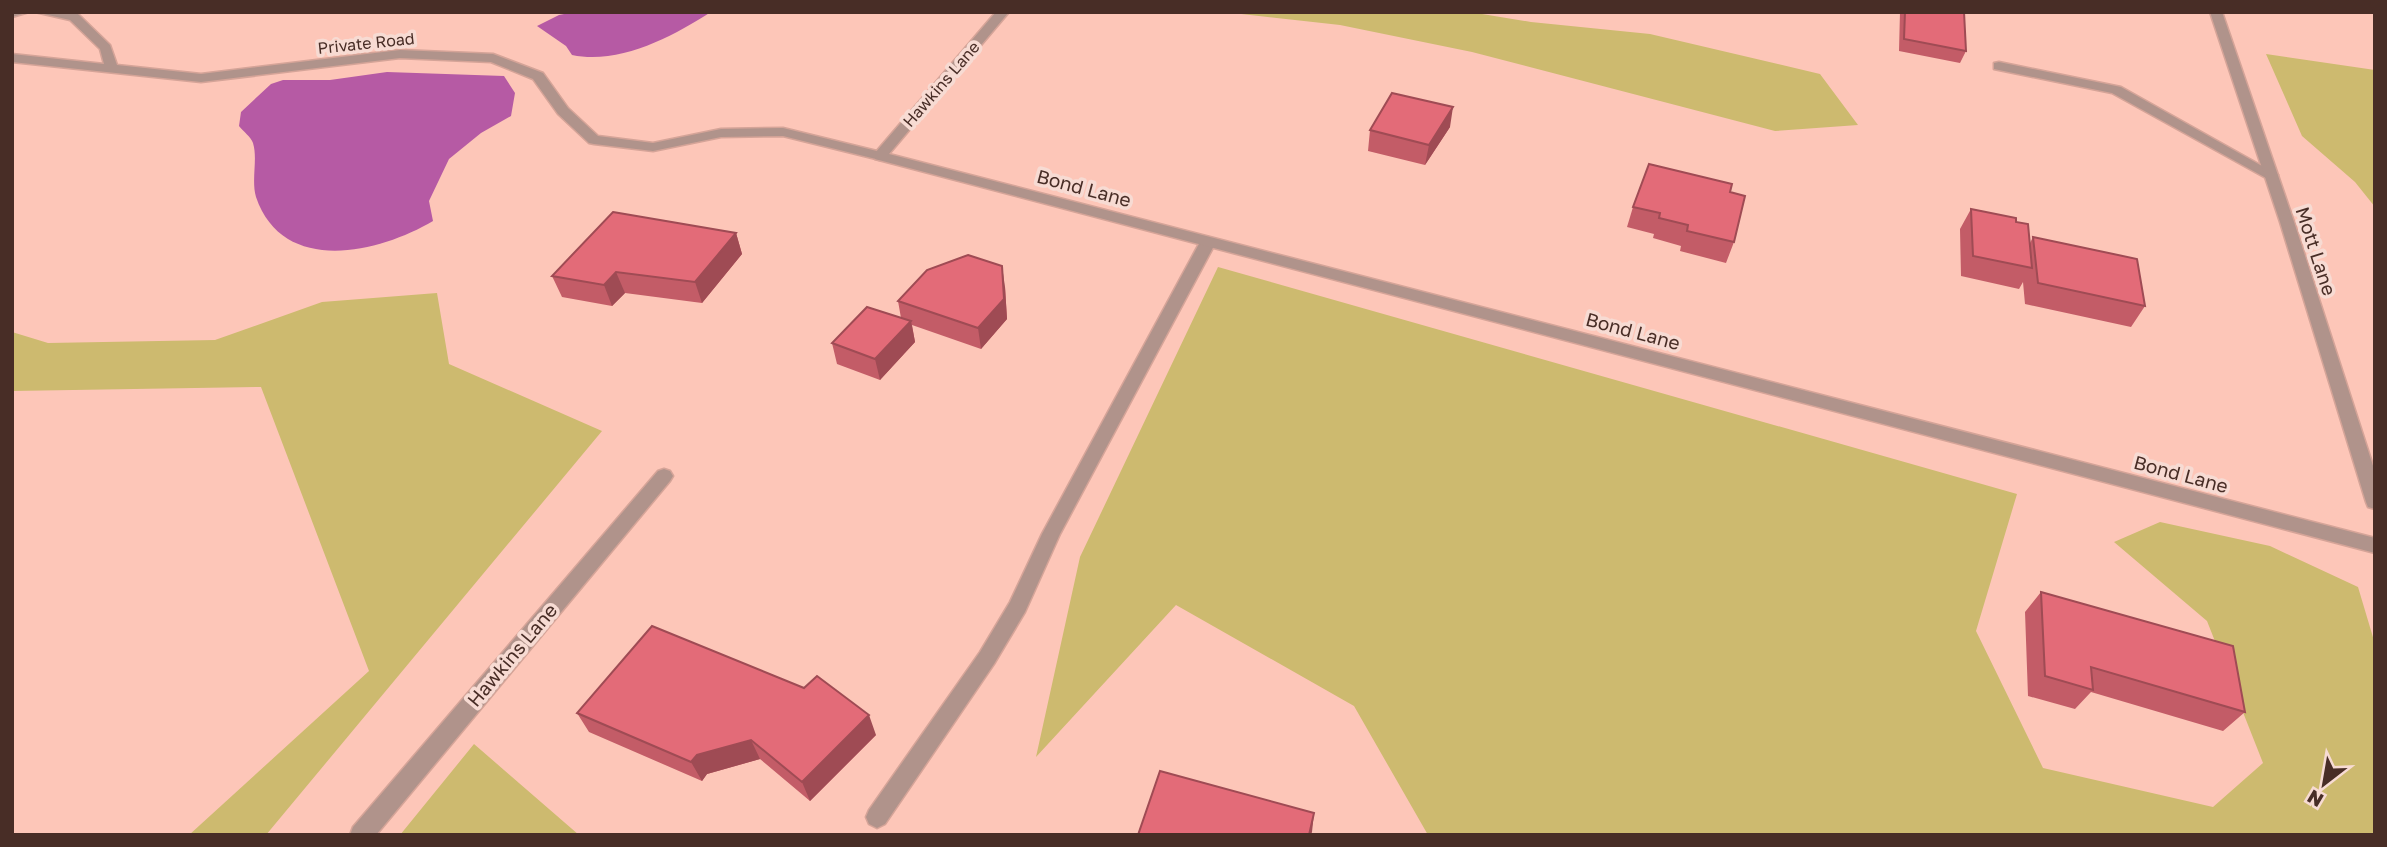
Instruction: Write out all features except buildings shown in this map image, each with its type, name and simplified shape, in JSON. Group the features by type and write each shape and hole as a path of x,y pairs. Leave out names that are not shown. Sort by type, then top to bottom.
{"street":[{"path":"12,13 23,12"},
{"path":"40,12 74,17 106,48 112,70"},
{"name":"Hawkins Lane","path":"880,156 1003,12"},
{"name":"Mott Lane","path":"2216,12 2271,174 2375,502"},
{"name":"Private Road","path":"12,58 201,78 400,54 492,58 538,76 563,111 594,141 653,147 721,133 783,132 880,156"},
{"path":"1998,65 2116,90 2271,174"},
{"name":"Bond Lane","path":"880,156 2375,546"},
{"path":"877,817 987,658 1018,606 1051,534 1208,242"},
{"name":"Hawkins Lane","path":"361,835 664,476"}],"shaded area":[{"path":"574,12 711,12 644,47 608,56 590,57 572,55 566,46 537,26 559,15"},
{"path":"1224,12 1470,12 1531,22 1650,34 1820,74 1858,125 1775,131 1472,52 1340,25"},
{"path":"2266,54 2375,70 2375,207 2355,182 2302,136"},
{"path":"387,72 504,76 515,93 511,116 481,133 449,159 429,201 433,221 386,242 360,248 334,251 310,248 287,239 269,222 256,197 253,143 239,126 241,112 271,84 283,80 330,80"},
{"path":"1218,267 2017,494 1976,631 2043,768 2213,807 2263,763 2207,621 2114,542 2160,522 2270,546 2358,587 2375,644 2375,835 1428,835 1354,706 1176,605 1036,757 1080,557"},
{"path":"437,293 449,364 602,431 266,835 189,835 369,671 261,387 12,391 12,332 48,343 215,340 322,302"},
{"path":"474,744 579,835 400,835"}]}
